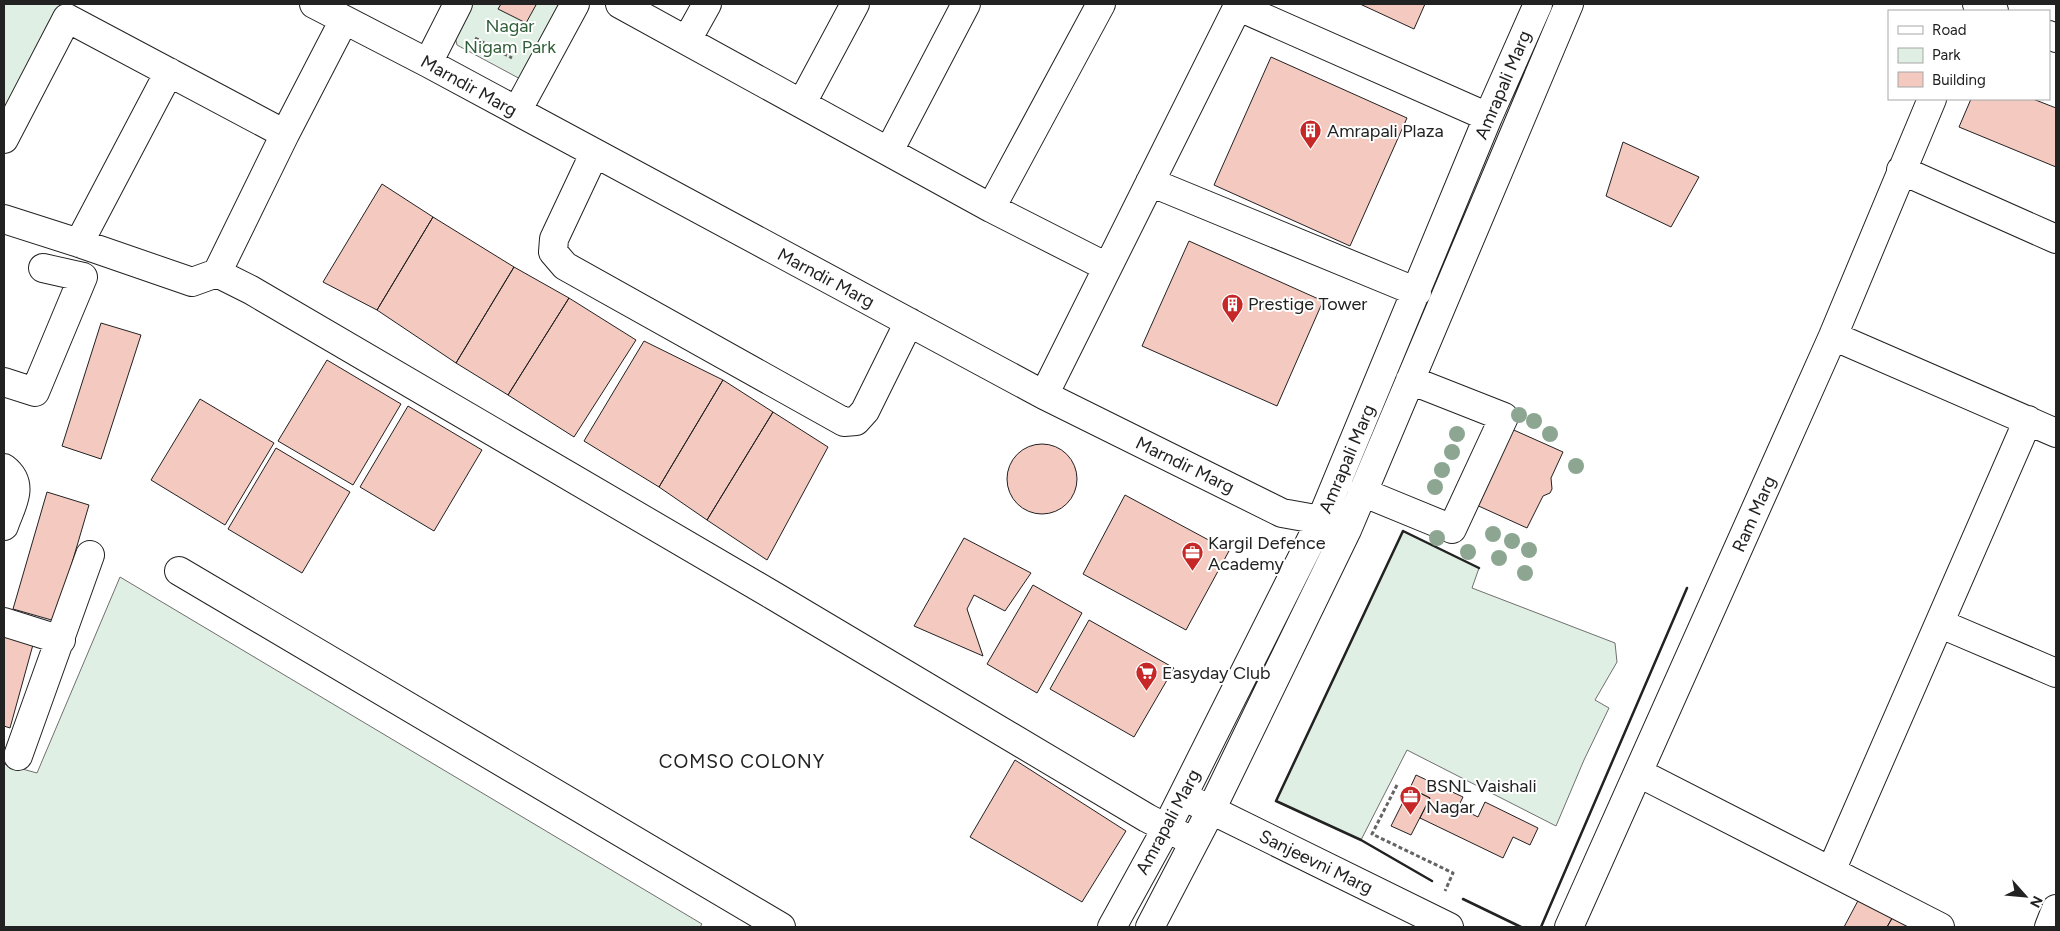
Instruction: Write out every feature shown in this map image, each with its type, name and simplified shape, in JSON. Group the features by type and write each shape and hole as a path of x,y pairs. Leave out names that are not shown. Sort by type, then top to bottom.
{"street":[{"name":"Marndir Marg","path":"314,4 428,62 594,154 1044,395 1282,513 1321,520 1347,530"},
{"path":"428,62 458,4"},
{"path":"517,112 575,4"},
{"path":"620,4 990,208 1107,268"},
{"path":"687,40 707,4"},
{"path":"802,103 855,4"},
{"path":"888,151 966,4"},
{"path":"990,208 1101,4"},
{"name":"Amrapali Marg","path":"1112,927 1183,796 1321,520 1488,117 1538,4"},
{"name":"Amrapali Marg","path":"1150,927 1211,810 1347,530 1569,4"},
{"path":"1977,4 1992,10"},
{"path":"1044,395 1238,5 1488,117"},
{"path":"4,140 67,18 284,134"},
{"path":"4,219 192,282 217,273 284,134 344,20"},
{"path":"78,243 169,72"},
{"name":"Ram Marg","path":"1569,927 1833,336 1932,100"},
{"path":"594,154 554,240 554,252 565,266 844,422 856,421 864,411 909,322"},
{"path":"1901,170 2056,239"},
{"path":"1150,182 1417,292"},
{"path":"4,382 35,392 83,277 43,268"},
{"path":"217,273 251,290 337,340 1166,828 1194,842"},
{"path":"1833,336 2056,433"},
{"path":"1362,492 1452,529 1504,417 1410,380"},
{"path":"1831,871 1941,624 2028,420"},
{"path":"4,468 12,474 17,489 4,526"},
{"path":"18,756 90,555"},
{"path":"179,571 781,927"},
{"path":"4,622 61,640"},
{"path":"1941,624 2056,672"},
{"path":"1639,773 1940,927"},
{"name":"Sanjeevni Marg","path":"1183,796 1441,923"},
{"path":"2048,927 2056,909"}],"path":[{"path":"468,34 516,60"},
{"path":"1397,785 1372,834 1453,873 1441,923"}],"green space":[{"path":"4,4 66,4 4,127"},
{"name":"Nagar Nigam Park","path":"469,4 564,4 524,81 457,45 454,32"},
{"path":"1403,531 1479,568 1472,588 1615,643 1617,662 1595,700 1609,708 1556,826 1407,750 1361,840 1276,801"},
{"path":"120,577 702,924 700,927 4,927 4,764 37,773"}],"building":[{"path":"501,4 536,5 526,23 498,9"},
{"path":"1360,4 1425,4 1414,29"},
{"name":"Amrapali Plaza","path":"1271,57 1407,118 1350,246 1214,185"},
{"path":"1971,100 2036,100 2056,108 2056,167 1959,127"},
{"path":"1623,142 1699,177 1671,227 1606,196"},
{"path":"382,184 433,217 377,310 323,282"},
{"path":"433,217 514,267 456,363 377,310"},
{"name":"Prestige Tower","path":"1189,241 1323,301 1277,406 1142,346"},
{"path":"514,267 569,298 508,395 456,363"},
{"path":"569,298 636,340 574,437 508,395"},
{"path":"101,323 141,335 101,459 62,446"},
{"path":"644,341 723,380 659,487 584,441"},
{"path":"327,360 401,404 353,485 278,441"},
{"path":"723,380 773,412 707,520 659,487"},
{"path":"200,399 274,443 225,525 151,480"},
{"path":"408,406 482,450 434,531 360,487"},
{"path":"773,412 828,447 767,560 707,520"},
{"path":"1507,427 1563,452 1551,478 1552,489 1550,493 1543,496 1527,528 1472,503"},
{"path":"1035,444 1049,444 1062,449 1072,459 1077,472 1077,486 1072,499 1062,509 1049,514 1035,514 1022,509 1012,499 1007,486 1007,472 1012,459 1022,449"},
{"path":"276,448 350,492 302,573 228,529"},
{"path":"47,492 89,505 55,621 13,609"},
{"path":"1125,495 1229,551 1186,630 1083,574"},
{"path":"964,538 1031,573 1005,611 974,595 967,609 983,656 914,626"},
{"path":"1033,585 1082,613 1037,693 987,664"},
{"path":"1089,620 1174,668 1134,737 1050,689"},
{"path":"4,633 34,641 10,728 4,726"},
{"path":"1015,760 1126,831 1082,902 970,837"},
{"path":"1416,775 1463,797 1458,807 1478,817 1485,802 1538,828 1530,845 1513,837 1503,858 1420,818 1430,798 1410,788"},
{"path":"1410,788 1430,798 1411,835 1391,826"},
{"path":"1861,895 1895,913 1887,927 1844,927"},
{"path":"1895,913 1922,927 1887,927"}],"wall":[{"path":"1432,881 1361,840 1276,801 1403,531 1479,568"},
{"path":"1541,927 1687,588"},
{"path":"1463,899 1521,927"}],"place":[{"name":"Amrapali Plaza","path":"1311,150"},
{"name":"Prestige Tower","path":"1232,323"},
{"name":"Kargil Defence Academy","path":"1192,572"},
{"name":"Easyday Club","path":"1146,692"},
{"name":"BSNL Vaishali Nagar","path":"1410,815"}],"district":[{"name":"COMSO COLONY","path":"742,761"}]}
